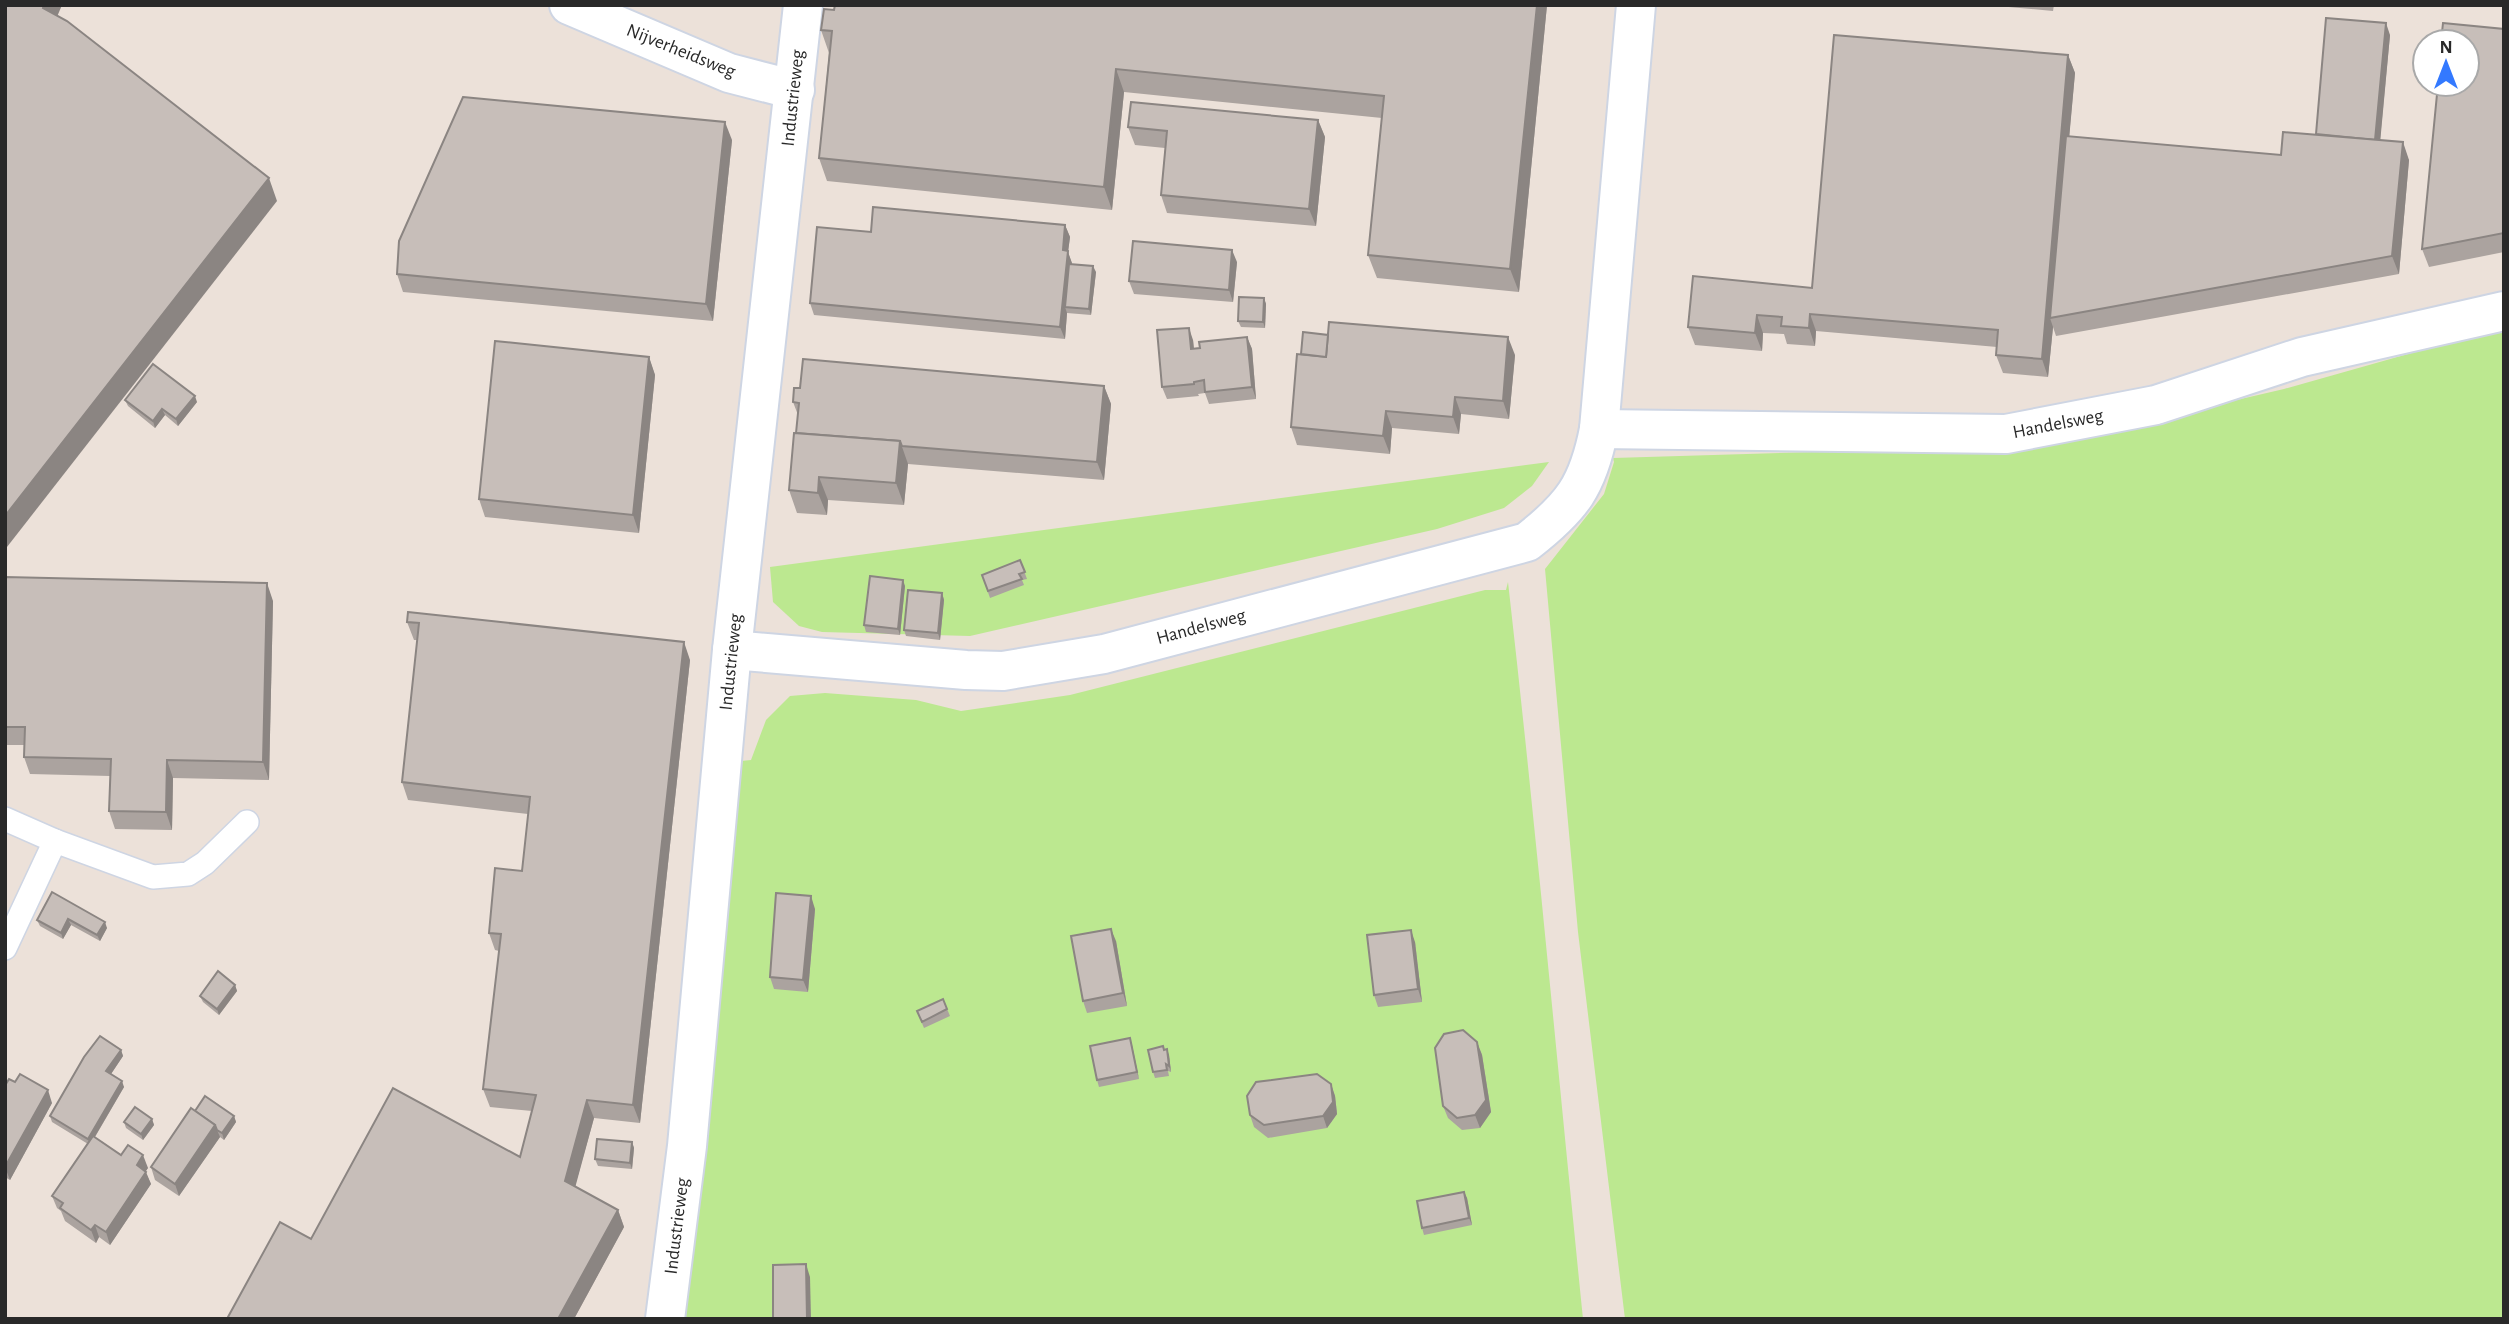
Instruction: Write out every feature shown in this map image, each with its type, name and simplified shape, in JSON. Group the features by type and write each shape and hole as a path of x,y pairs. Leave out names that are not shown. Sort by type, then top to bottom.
{"street":[{"name":"Nijverheidsweg","path":"569,5 729,73 795,90"},
{"name":"Industrieweg","path":"665,1319 687,1146 732,650 803,5"},
{"name":"Handelsweg","path":"732,650 1003,671 1104,654 1527,542 1557,519 1580,489 1593,459 1599,429 1636,5"},
{"name":"Handelsweg","path":"1599,429 2006,434 2156,405 2302,357 2504,311"}],"lane":[{"path":"5,819 55,841 153,877 188,874 205,863 247,822"},
{"path":"5,948 55,841"}],"green space":[{"path":"2504,322 2504,1319 1625,1319 1578,932 1545,569 1604,494 1613,458 1984,447 2159,418 2284,389 2415,352"},
{"path":"1549,462 1532,486 1504,508 1437,529 970,636 822,632 799,626 773,602 770,567"},
{"path":"1508,582 1583,1319 684,1319 703,1146 712,1093 741,761 751,760 766,720 790,696 825,693 916,700 961,711 1070,695 1485,590 1506,590"}],"building":[{"path":"5,5 44,5 43,8 67,21 269,178 5,516"},
{"path":"835,5 1537,5 1510,269 1368,255 1384,96 1116,69 1104,187 819,158 832,31 821,30 824,9 834,10"},
{"path":"2326,18 2386,23 2375,140 2316,134"},
{"path":"2443,23 2504,29 2504,233 2422,249 2437,98 2481,98 2481,28 2442,28"},
{"path":"1834,35 2068,55 2042,359 1996,355 1998,330 1810,314 1809,328 1781,326 1782,317 1757,315 1755,333 1688,327 1693,276 1812,288"},
{"path":"463,97 725,122 706,304 397,274 399,241"},
{"path":"1131,102 1318,120 1309,209 1161,195 1167,131 1128,127"},
{"path":"2283,132 2403,142 2392,256 2050,318 2066,136 2281,155"},
{"path":"873,207 1065,225 1063,250 1068,251 1060,327 810,303 817,227 871,232"},
{"path":"1133,241 1232,250 1229,290 1129,281"},
{"path":"1069,264 1093,266 1089,309 1065,307"},
{"path":"1239,297 1264,298 1263,322 1238,321"},
{"path":"1329,322 1508,337 1503,401 1455,397 1453,417 1386,411 1383,436 1291,427 1297,354 1326,357"},
{"path":"1189,328 1191,349 1200,348 1199,342 1247,337 1252,387 1205,392 1204,380 1194,384 1162,387 1157,330"},
{"path":"1303,332 1328,335 1326,357 1301,354"},
{"path":"495,341 649,357 633,515 479,499"},
{"path":"803,359 1104,386 1097,462 902,446 900,441 796,433 799,403 793,402 794,388 800,388"},
{"path":"153,364 195,396 176,419 162,409 153,421 125,400"},
{"path":"794,433 900,441 896,483 819,477 818,493 789,490"},
{"path":"1020,560 1025,572 1019,574 1022,579 988,591 982,575"},
{"path":"870,576 903,580 898,629 864,625"},
{"path":"5,577 267,583 263,762 167,760 166,812 109,811 111,759 24,757 25,727 5,727"},
{"path":"908,590 942,593 938,633 904,630"},
{"path":"408,612 684,642 633,1105 587,1100 565,1181 618,1210 558,1319 231,1319 228,1317 280,1222 311,1239 393,1088 520,1157 536,1095 483,1089 501,934 489,933 495,868 522,871 530,797 402,782 419,623 407,622"},
{"path":"52,892 105,922 97,935 68,919 61,933 37,920"},
{"path":"776,893 811,896 803,980 770,977"},
{"path":"1111,929 1123,993 1083,1001 1071,936"},
{"path":"1411,930 1418,989 1374,995 1367,935"},
{"path":"218,971 235,985 217,1009 200,996"},
{"path":"943,999 947,1009 922,1022 917,1011"},
{"path":"1463,1030 1477,1042 1486,1100 1475,1115 1457,1118 1443,1106 1435,1048 1444,1034"},
{"path":"100,1036 121,1050 106,1071 122,1081 88,1139 50,1116 84,1057"},
{"path":"1130,1038 1137,1072 1097,1080 1090,1046"},
{"path":"1163,1046 1164,1050 1167,1049 1169,1066 1166,1064 1167,1070 1153,1072 1148,1050"},
{"path":"20,1074 48,1090 5,1167 5,1083 9,1079 15,1082"},
{"path":"1317,1074 1331,1084 1333,1102 1323,1116 1264,1125 1250,1115 1247,1096 1256,1082"},
{"path":"205,1096 234,1116 222,1133 195,1111"},
{"path":"135,1107 152,1119 141,1134 124,1122"},
{"path":"191,1108 215,1125 175,1184 151,1167"},
{"path":"93,1136 121,1155 128,1145 143,1155 137,1165 146,1172 106,1232 95,1225 91,1230 60,1208 63,1203 52,1196"},
{"path":"597,1139 632,1142 630,1163 595,1159"},
{"path":"1464,1192 1469,1218 1422,1228 1417,1201"},
{"path":"806,1264 807,1319 773,1319 773,1265"}]}
